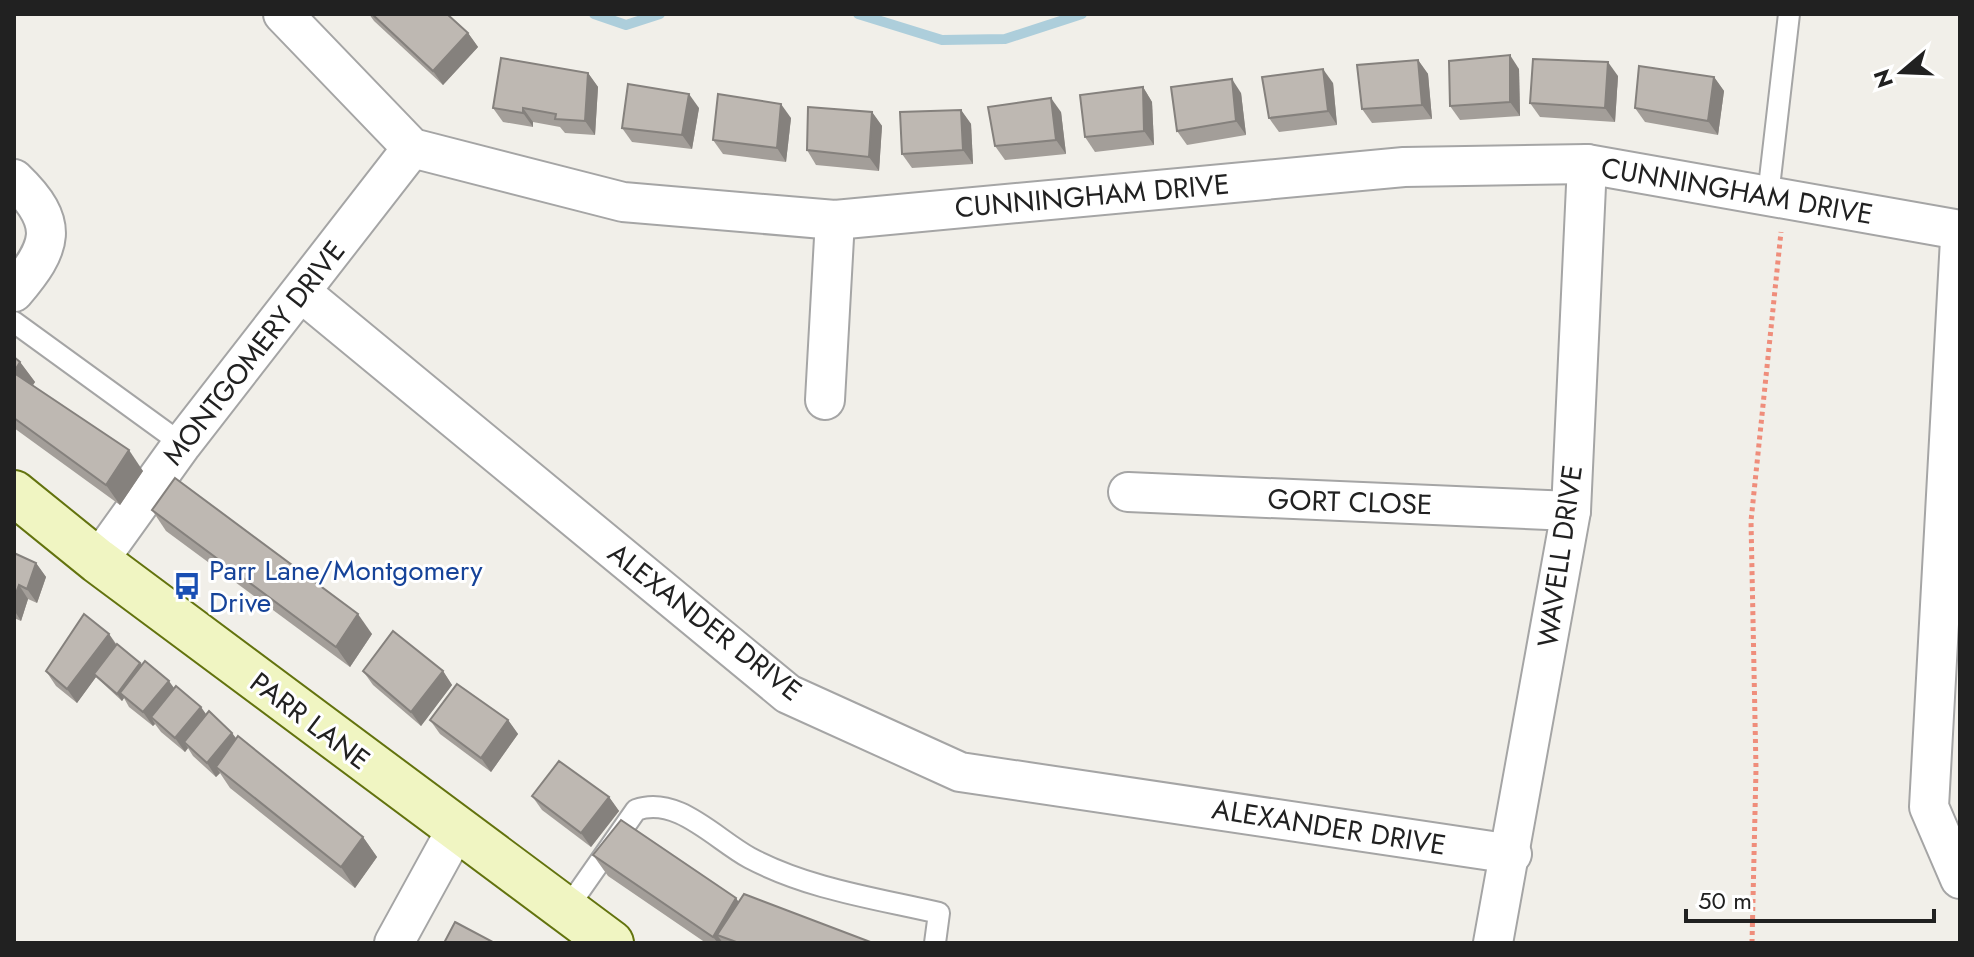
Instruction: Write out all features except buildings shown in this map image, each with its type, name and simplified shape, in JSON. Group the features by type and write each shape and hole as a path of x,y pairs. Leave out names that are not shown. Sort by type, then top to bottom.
{"street":[{"path":"283,14 412,148"},
{"name":"CUNNINGHAM DRIVE","path":"412,148 623,202 835,220 1404,167 1587,164 1960,230"},
{"name":"MONTGOMERY DRIVE","path":"98,561 182,444 412,148"},
{"name":"WAVELL DRIVE","path":"1493,943 1512,854 1571,511 1587,164"},
{"path":"14,179 39,208 47,242 41,260 14,292"},
{"path":"825,400 835,220"},
{"path":"1960,239 1929,807 1960,879"},
{"name":"ALEXANDER DRIVE","path":"302,293 788,694 960,772 1512,854"},
{"name":"GORT CLOSE","path":"1128,492 1571,511"},
{"name":"PARR LANE","path":"14,493 98,561 456,830 583,930"},
{"path":"394,943 456,830"}],"lane":[{"path":"1776,198 1789,14"},
{"path":"14,322 182,444"},
{"path":"583,930 636,810 652,804 680,813 748,857 798,882 939,913 935,943"}],"path":[{"path":"1752,943 1756,769 1751,521 1776,198"}],"waterway":[{"path":"594,14 626,25 660,14"},
{"path":"858,14 942,40 1005,39 1082,14"}],"place":[{"name":"Parr Lane/Montgomery Drive","path":"187,586"}]}
